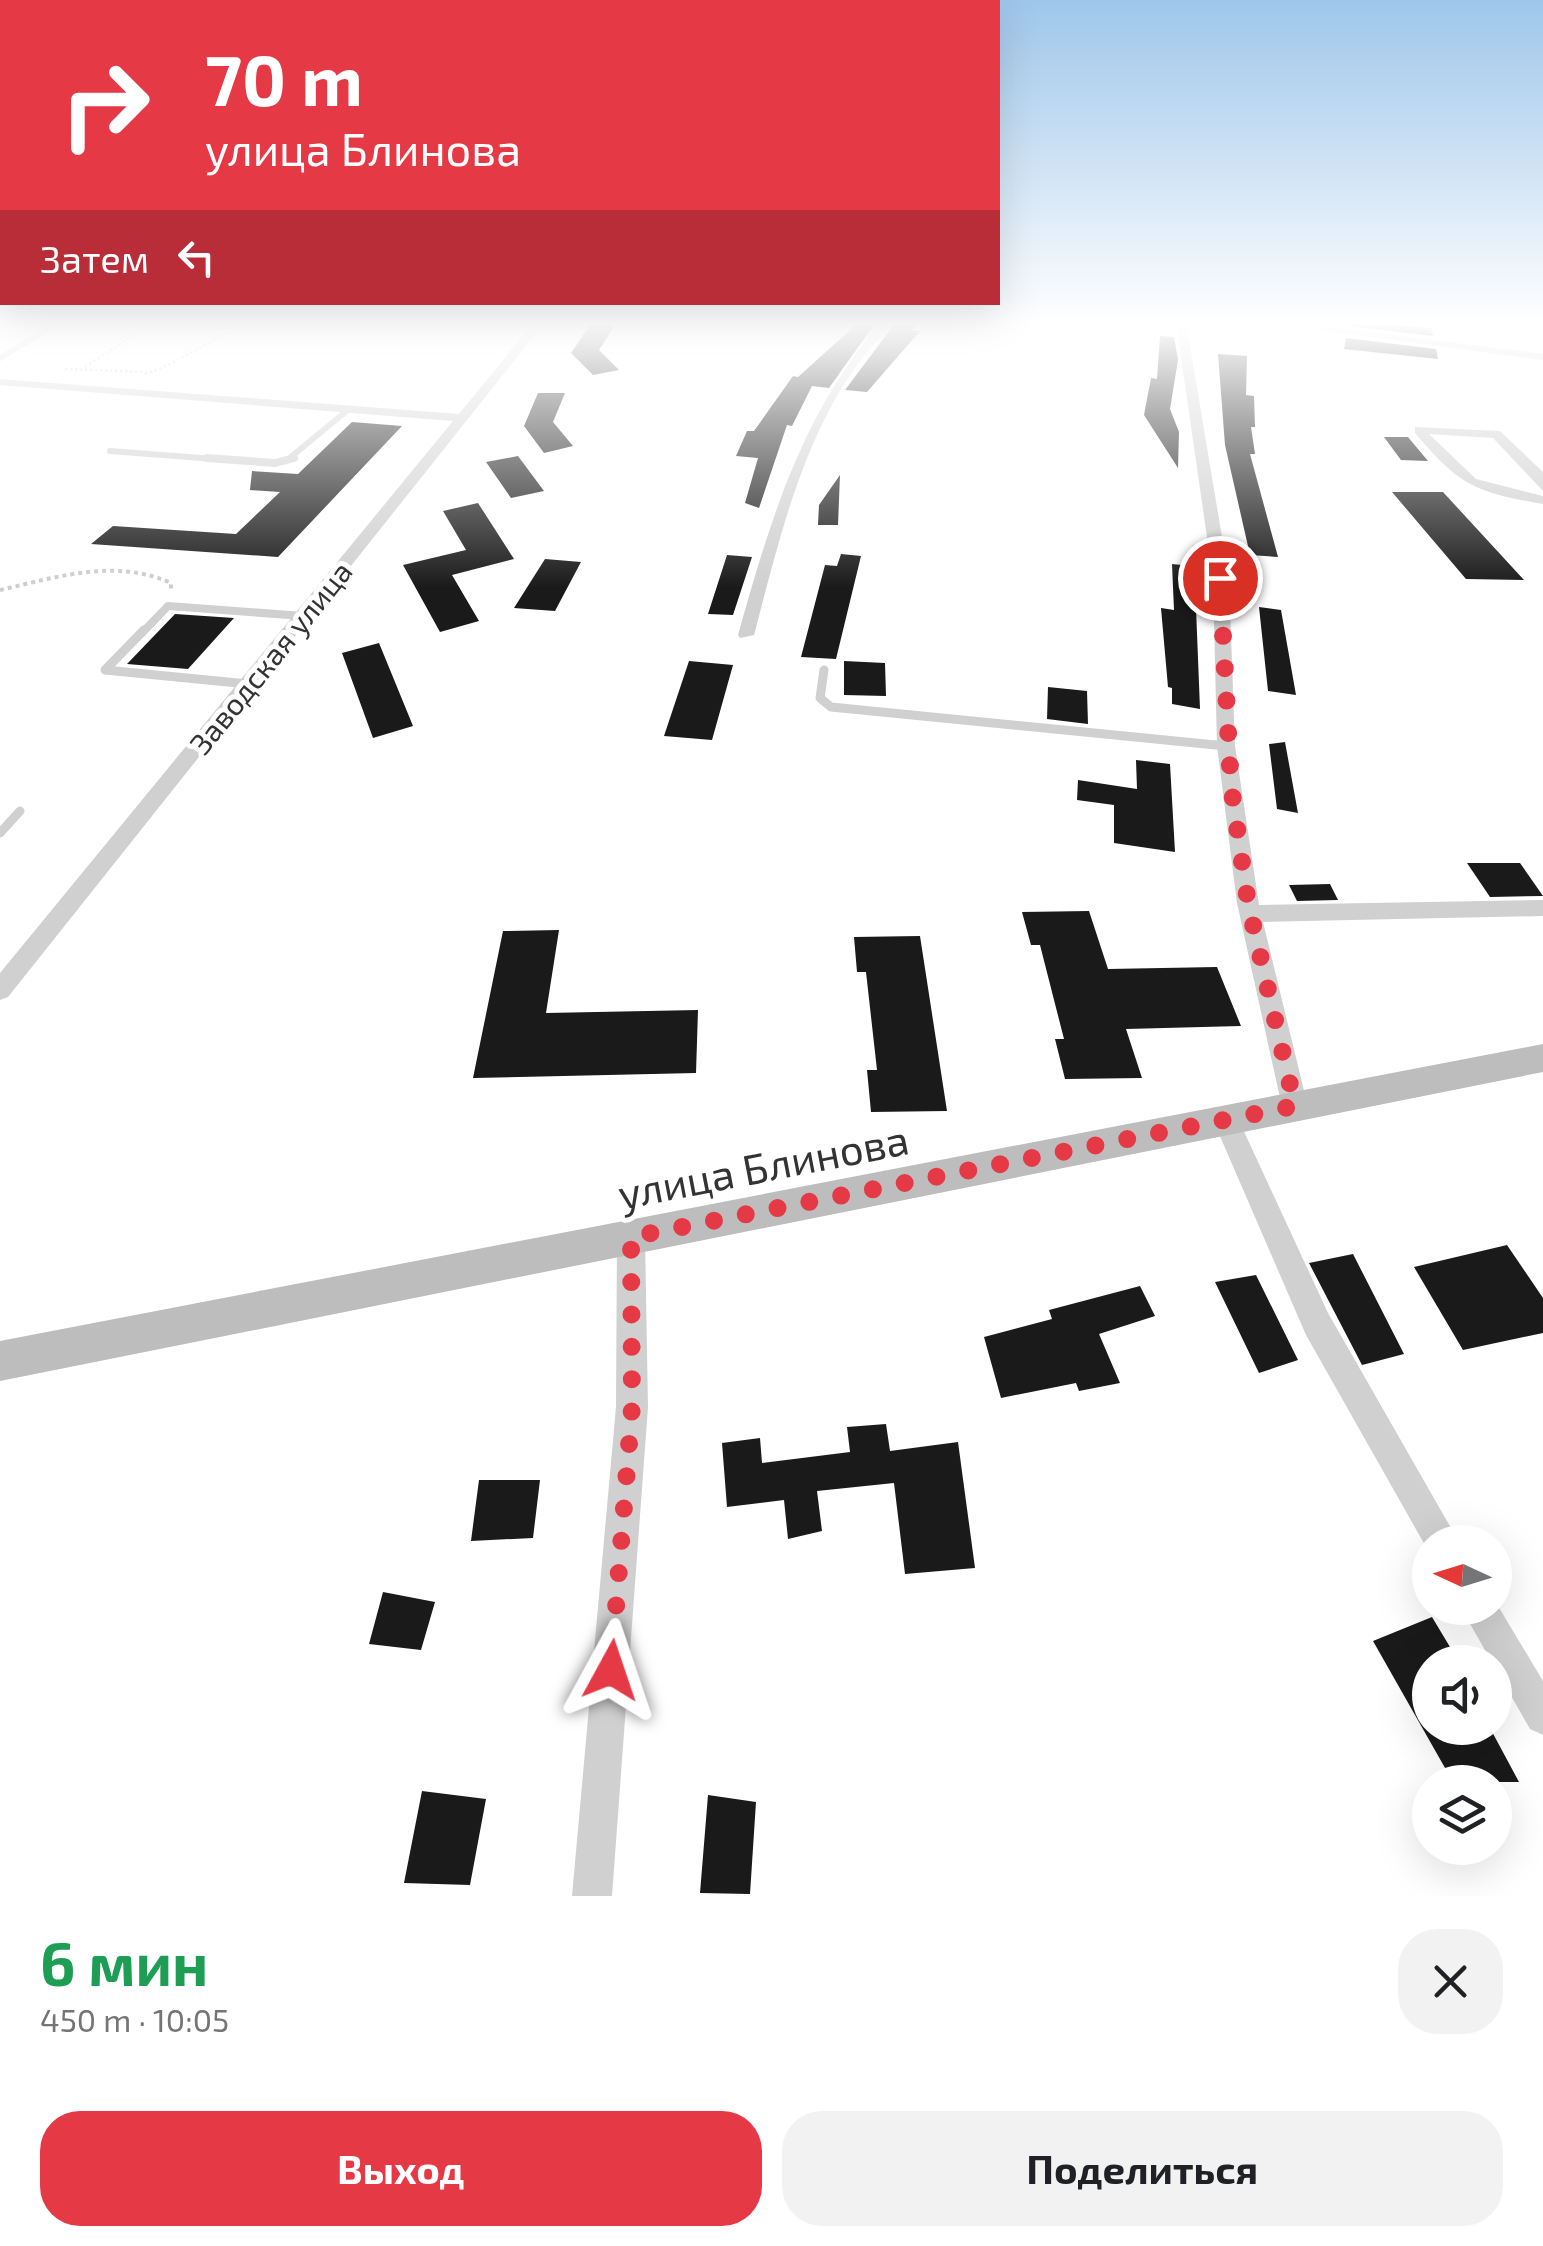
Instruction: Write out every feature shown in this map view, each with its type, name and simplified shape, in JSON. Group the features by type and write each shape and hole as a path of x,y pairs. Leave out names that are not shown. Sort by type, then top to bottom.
{"main road":[{"name":"улица Блинова","path":"0,1361 1543,1058"}],"street":[{"path":"377,410 463,418"},
{"name":"Заводская улица","path":"0,990 469,410"},
{"path":"746,635 784,494 823,410"},
{"path":"1194,410 1220,578 1226,746 1251,914 1295,1106"},
{"path":"1543,487 1540,476 1496,434 1486,430 1419,430 1460,479 1482,489 1543,500"},
{"path":"1251,914 1543,908"},
{"path":"1226,1120 1316,1324 1432,1525"},
{"path":"592,1896 632,1407 631,1237"},
{"path":"1489,1625 1543,1716"}],"lane":[{"path":"110,452 275,462 292,459 346,410"},
{"path":"248,684 105,670 168,606 303,616"},
{"path":"824,670 820,698 830,707 1226,746"},
{"path":"0,833 20,811"}],"path":[{"path":"0,590 58,578 141,572 171,584 168,606"}],"building":[{"path":"531,410 558,410 553,422 573,446 544,453 524,426"},
{"path":"769,410 800,410 792,426 787,425 759,508 745,503 758,458 736,456 747,431 754,431"},
{"path":"1145,410 1171,410 1179,432 1178,468"},
{"path":"1222,410 1254,410 1255,427 1251,427 1255,454 1250,454 1278,557 1250,555 1225,445"},
{"path":"352,422 402,426 278,557 91,544 113,526 236,534 280,492 250,490 252,471 298,474"},
{"path":"1384,437 1408,437 1428,461 1401,460"},
{"path":"518,456 544,491 511,498 486,462"},
{"path":"840,475 838,525 818,525 819,505"},
{"path":"1392,492 1443,492 1524,580 1466,579"},
{"path":"478,503 514,559 452,575 479,621 440,632 403,565 466,550 443,511"},
{"path":"841,554 861,556 836,659 801,657 825,565 837,566"},
{"path":"727,555 752,557 733,615 708,614"},
{"path":"545,559 581,562 555,611 514,608"},
{"path":"1172,564 1201,567 1207,610 1196,608 1200,709 1172,704 1172,688 1168,687 1161,608 1174,610"},
{"path":"1259,607 1281,610 1296,695 1268,691"},
{"path":"175,614 234,618 188,669 127,664"},
{"path":"379,643 413,726 373,738 342,653"},
{"path":"689,661 733,665 712,740 664,736"},
{"path":"844,661 885,663 886,696 844,695"},
{"path":"1048,687 1087,691 1088,724 1047,719"},
{"path":"1285,742 1298,813 1277,809 1269,744"},
{"path":"1136,760 1170,764 1175,852 1114,843 1114,805 1077,800 1078,780 1137,789"},
{"path":"1467,863 1520,863 1543,896 1490,897"},
{"path":"1330,884 1338,900 1297,901 1289,885"},
{"path":"1089,911 1108,969 1217,967 1241,1026 1126,1029 1142,1078 1065,1079 1055,1039 1064,1039 1040,945 1031,945 1022,912"},
{"path":"559,930 546,1013 698,1010 696,1073 473,1078 503,931"},
{"path":"920,936 947,1111 871,1112 867,1070 877,1070 866,972 857,972 854,937"},
{"path":"1507,1245 1543,1298 1543,1333 1463,1350 1414,1267"},
{"path":"1353,1254 1404,1354 1362,1365 1309,1263"},
{"path":"1256,1275 1298,1360 1259,1373 1215,1282"},
{"path":"1140,1286 1155,1316 1099,1334 1120,1383 1079,1391 1076,1383 1001,1398 984,1337 1052,1319 1049,1310"},
{"path":"886,1424 890,1451 958,1442 975,1568 905,1574 894,1483 817,1491 822,1531 788,1539 784,1500 727,1507 722,1443 760,1438 762,1463 850,1452 847,1427"},
{"path":"479,1480 540,1480 533,1538 471,1541"},
{"path":"383,1592 435,1602 421,1650 369,1644"},
{"path":"1412,1625 1437,1625 1449,1645 1412,1645 1412,1710 1373,1641"},
{"path":"1432,1745 1499,1745 1510,1765 1443,1765"},
{"path":"422,1791 486,1799 470,1885 404,1883"},
{"path":"708,1795 756,1802 750,1894 700,1893"}],"route":[{"path":"611,1670 632,1407 631,1237 1295,1106 1248,903 1231,786 1220,578"}]}
